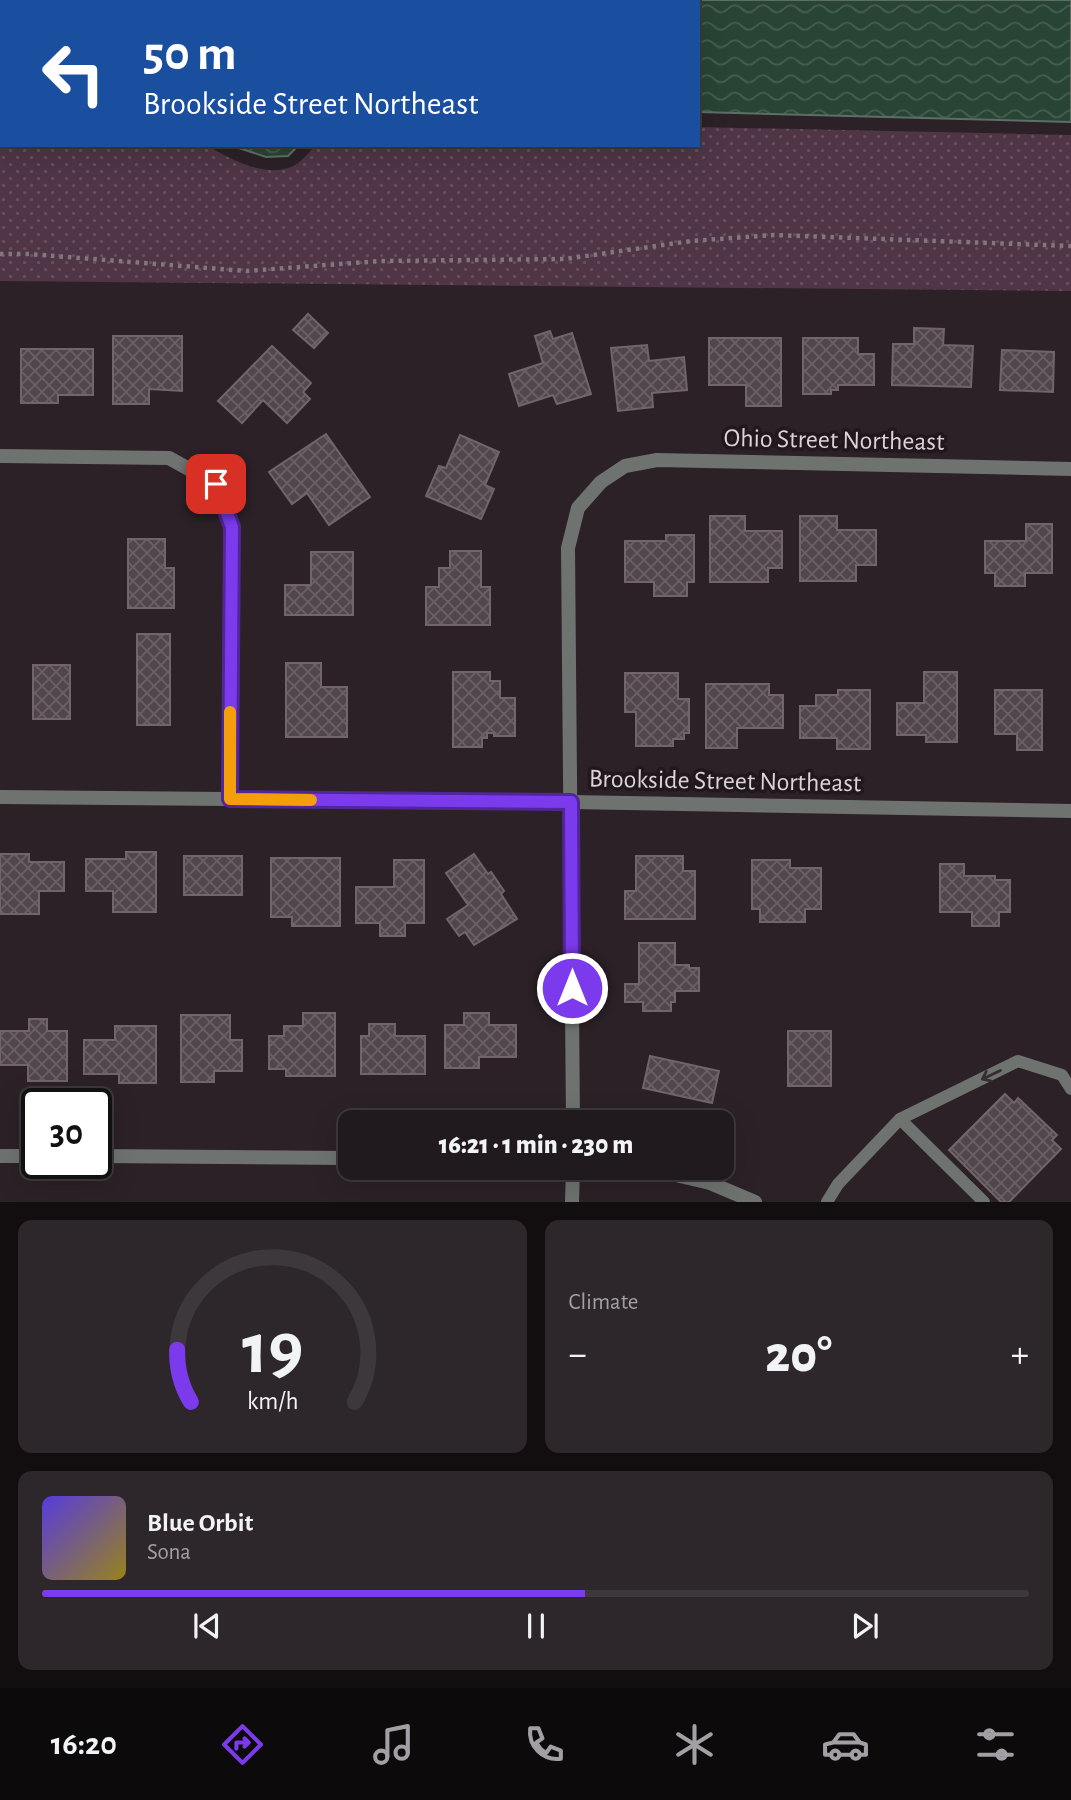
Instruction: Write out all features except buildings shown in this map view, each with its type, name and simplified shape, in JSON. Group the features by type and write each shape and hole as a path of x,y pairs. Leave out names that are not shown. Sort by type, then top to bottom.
{"street":[{"path":"0,456 169,458 216,484 232,527 230,799"},
{"name":"Ohio Street Northeast","path":"573,1110 568,548 578,508 601,482 625,466 657,460 1071,469"},
{"name":"Brookside Street Northeast","path":"0,797 571,802 1071,811"},
{"path":"0,1156 21,1156"},
{"path":"112,1156 338,1158"},
{"path":"572,1202 573,1180"},
{"path":"697,1180 746,1200"}],"lane":[{"path":"827,1202 838,1184 900,1119 1018,1061 1062,1075 1071,1089"},
{"path":"900,1119 984,1202"}],"path":[{"path":"0,254 247,271 381,261 565,260 691,241 774,235 1071,246"}],"shaded area":[{"path":"700,127 1071,135 1071,291 0,281 0,147 210,147 247,165 280,170 301,161 314,147 700,147"}],"water":[{"path":"700,0 1071,0 1071,122 700,112"},
{"path":"236,147 297,147 288,156 266,157"}],"slow traffic":[{"path":"230,712 230,799 311,800"}],"route":[{"path":"216,484 232,527 230,799 571,802 572,988"}]}
